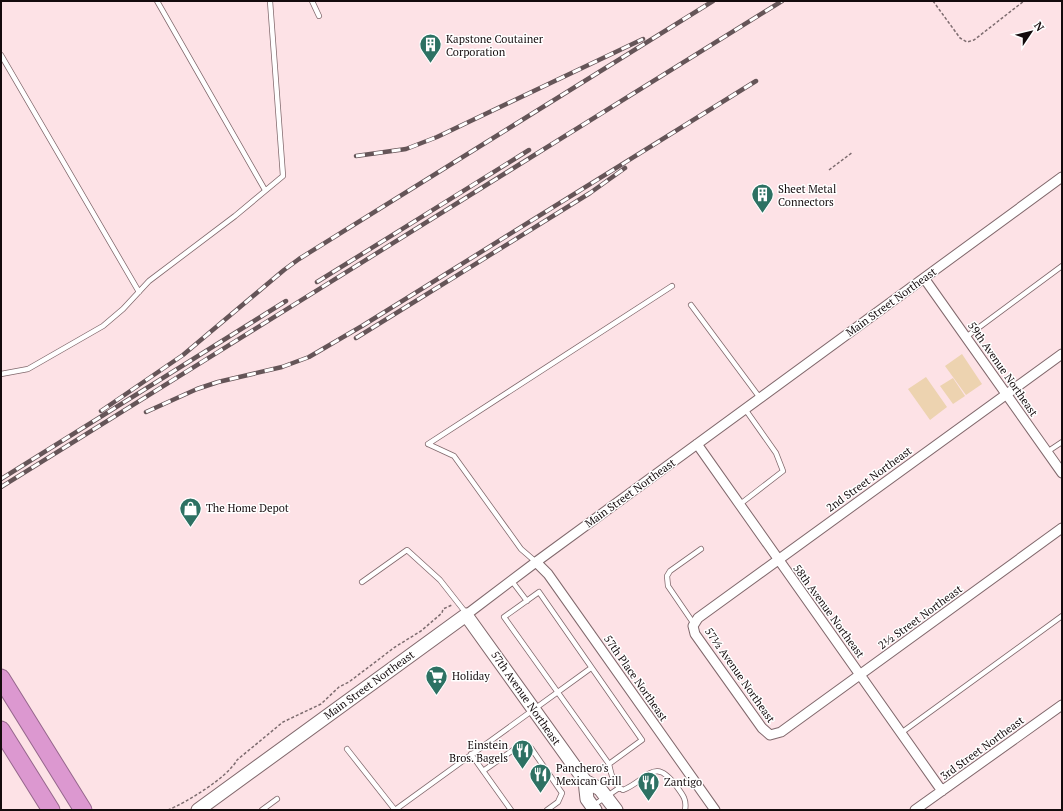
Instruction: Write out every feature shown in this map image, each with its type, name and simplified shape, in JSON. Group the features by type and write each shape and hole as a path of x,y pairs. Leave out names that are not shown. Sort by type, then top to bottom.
{"highway":[{"path":"1,678 83,810"},
{"path":"22,712 91,810"},
{"path":"1,730 51,810"}],"street":[{"name":"Main Street Northeast","path":"198,810 1062,177"},
{"name":"59th Avenue Northeast","path":"924,278 1062,473"},
{"name":"2nd Street Northeast","path":"694,625 698,618 1062,354"},
{"name":"58th Avenue Northeast","path":"697,444 942,791"},
{"name":"2½ Street Northeast","path":"770,735 781,732 1062,528"},
{"name":"57th Place Northeast","path":"536,562 548,574 715,810"},
{"name":"57th Avenue Northeast","path":"466,615 585,781 600,789 616,810"},
{"name":"57½ Avenue Northeast","path":"694,625 695,634 762,728 770,735"},
{"name":"3rd Street Northeast","path":"916,810 1062,704"},
{"name":"57th Avenue Northeast","path":"585,781 587,799 591,809"}],"lane":[{"path":"157,1 265,190"},
{"path":"1,374 28,369 93,333 122,309 149,281 235,216 283,176 270,1"},
{"path":"312,1 319,16"},
{"path":"1,55 139,292"},
{"path":"966,337 1062,266"},
{"path":"536,562 521,549 454,456 428,444 672,286"},
{"path":"690,305 760,398"},
{"path":"739,505 783,471 776,453 745,409"},
{"path":"1047,452 1062,442"},
{"path":"694,625 668,586 667,576 670,571 701,549"},
{"path":"362,582 407,550 440,580 466,615"},
{"path":"511,580 527,601"},
{"path":"609,764 642,740 540,592 504,617 559,691 609,764 612,777 619,788 623,790 628,788 651,771 658,771 669,776 684,796 685,810"},
{"path":"901,733 1062,616"},
{"path":"347,749 395,810 591,668"},
{"path":"483,771 516,748 527,744 562,793 558,802 547,810"},
{"path":"471,754 511,810"},
{"path":"591,809 619,788"},
{"path":"262,810 277,799"}],"path":[{"path":"933,1 960,38 967,42 974,40 1024,1"},
{"path":"829,170 853,152"},
{"path":"168,810 186,802 233,768 240,758 283,722 321,704 339,687 349,682 395,647 421,631 442,613 443,609"}],"shaded area":[{"path":"962,354 982,384 966,395 945,366"},
{"path":"926,377 947,407 930,420 908,389"},
{"path":"953,378 965,396 953,404 940,386"}],"railway":[{"path":"101,411 183,355 299,259 713,1"},
{"path":"1,487 782,1"},
{"path":"356,156 406,149 437,137 643,39"},
{"path":"146,412 197,389 218,382 282,367 309,357 362,326 756,81"},
{"path":"317,282 529,150"},
{"path":"356,338 590,193 625,168"},
{"path":"1,479 286,301"}],"place":[{"name":"Kapstone Coutainer Corporation","path":"431,64"},
{"name":"Sheet Metal Connectors","path":"763,214"},
{"name":"The Home Depot","path":"191,528"},
{"name":"Holiday","path":"436,696"},
{"name":"Einstein Bros. Bagels","path":"523,770"},
{"name":"Panchero's Mexican Grill","path":"540,794"},
{"name":"Zantigo","path":"649,802"}]}
